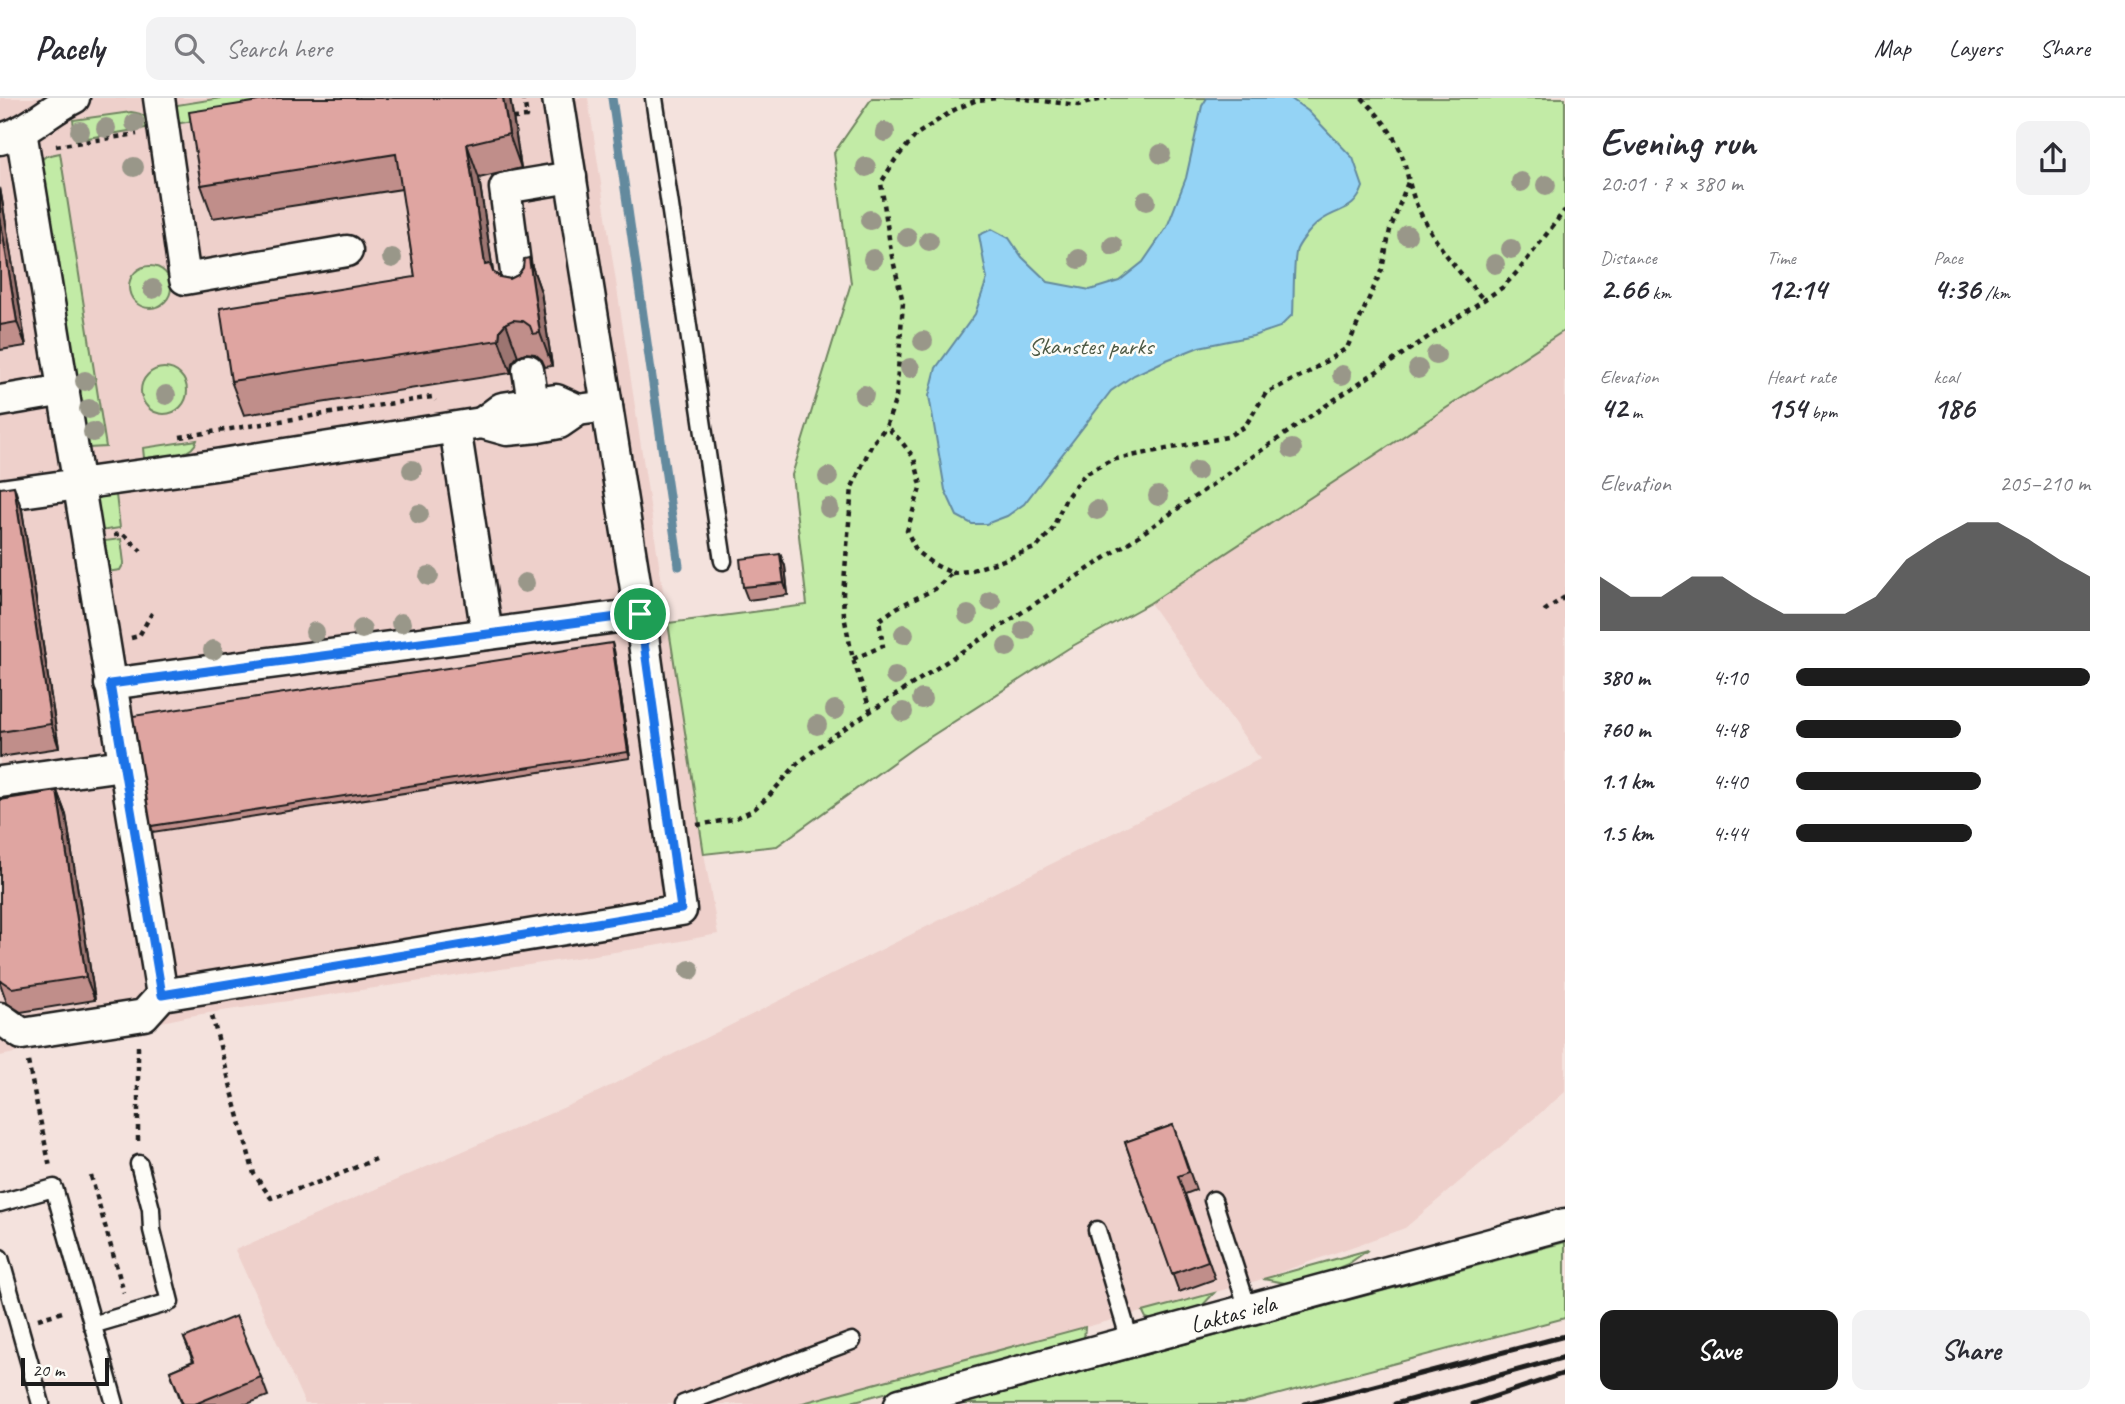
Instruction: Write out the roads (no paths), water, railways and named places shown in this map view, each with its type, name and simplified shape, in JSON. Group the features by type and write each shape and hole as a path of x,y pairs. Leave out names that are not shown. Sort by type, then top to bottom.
{"street":[{"path":"74,98 10,135 64,390 162,995"},
{"path":"159,98 185,279 346,251"},
{"path":"11,1026 144,1015 162,995 681,909 640,614 558,98"},
{"path":"519,295 505,188 571,177"},
{"path":"528,370 533,403"},
{"path":"0,401 64,390"},
{"path":"469,426 502,408 533,403 556,400 578,410"},
{"path":"0,495 469,426 508,430 538,427 559,423 578,410 607,406"},
{"path":"469,426 487,634"},
{"path":"110,684 640,614"},
{"path":"0,782 123,765"},
{"name":"Laktas iela","path":"900,1404 1565,1224"}],"lane":[{"path":"653,98 723,561"},
{"path":"92,1325 170,1302 139,1164"},
{"path":"0,1203 54,1188 115,1404"},
{"path":"1213,1200 1248,1309"},
{"path":"1097,1230 1130,1341"},
{"path":"0,1258 40,1404"},
{"path":"683,1404 852,1341"}],"water":[{"path":"1207,98 1290,98 1308,111 1353,158 1363,187 1351,205 1319,223 1297,249 1293,314 1280,327 1253,336 1199,347 1134,375 1111,391 1024,504 1007,516 986,524 972,524 957,516 945,490 929,396 936,368 975,314 987,279 979,235 992,229 1009,238 1022,257 1048,282 1090,290 1119,281 1143,262 1167,227 1186,178 1202,106"}],"waterway":[{"path":"612,98 679,566"}],"railway":[{"path":"1305,1404 1565,1336"},
{"path":"1395,1404 1565,1357"},
{"path":"1472,1404 1565,1373"}],"park label":[{"name":"Skanstes parks","path":"1091,346"}]}
